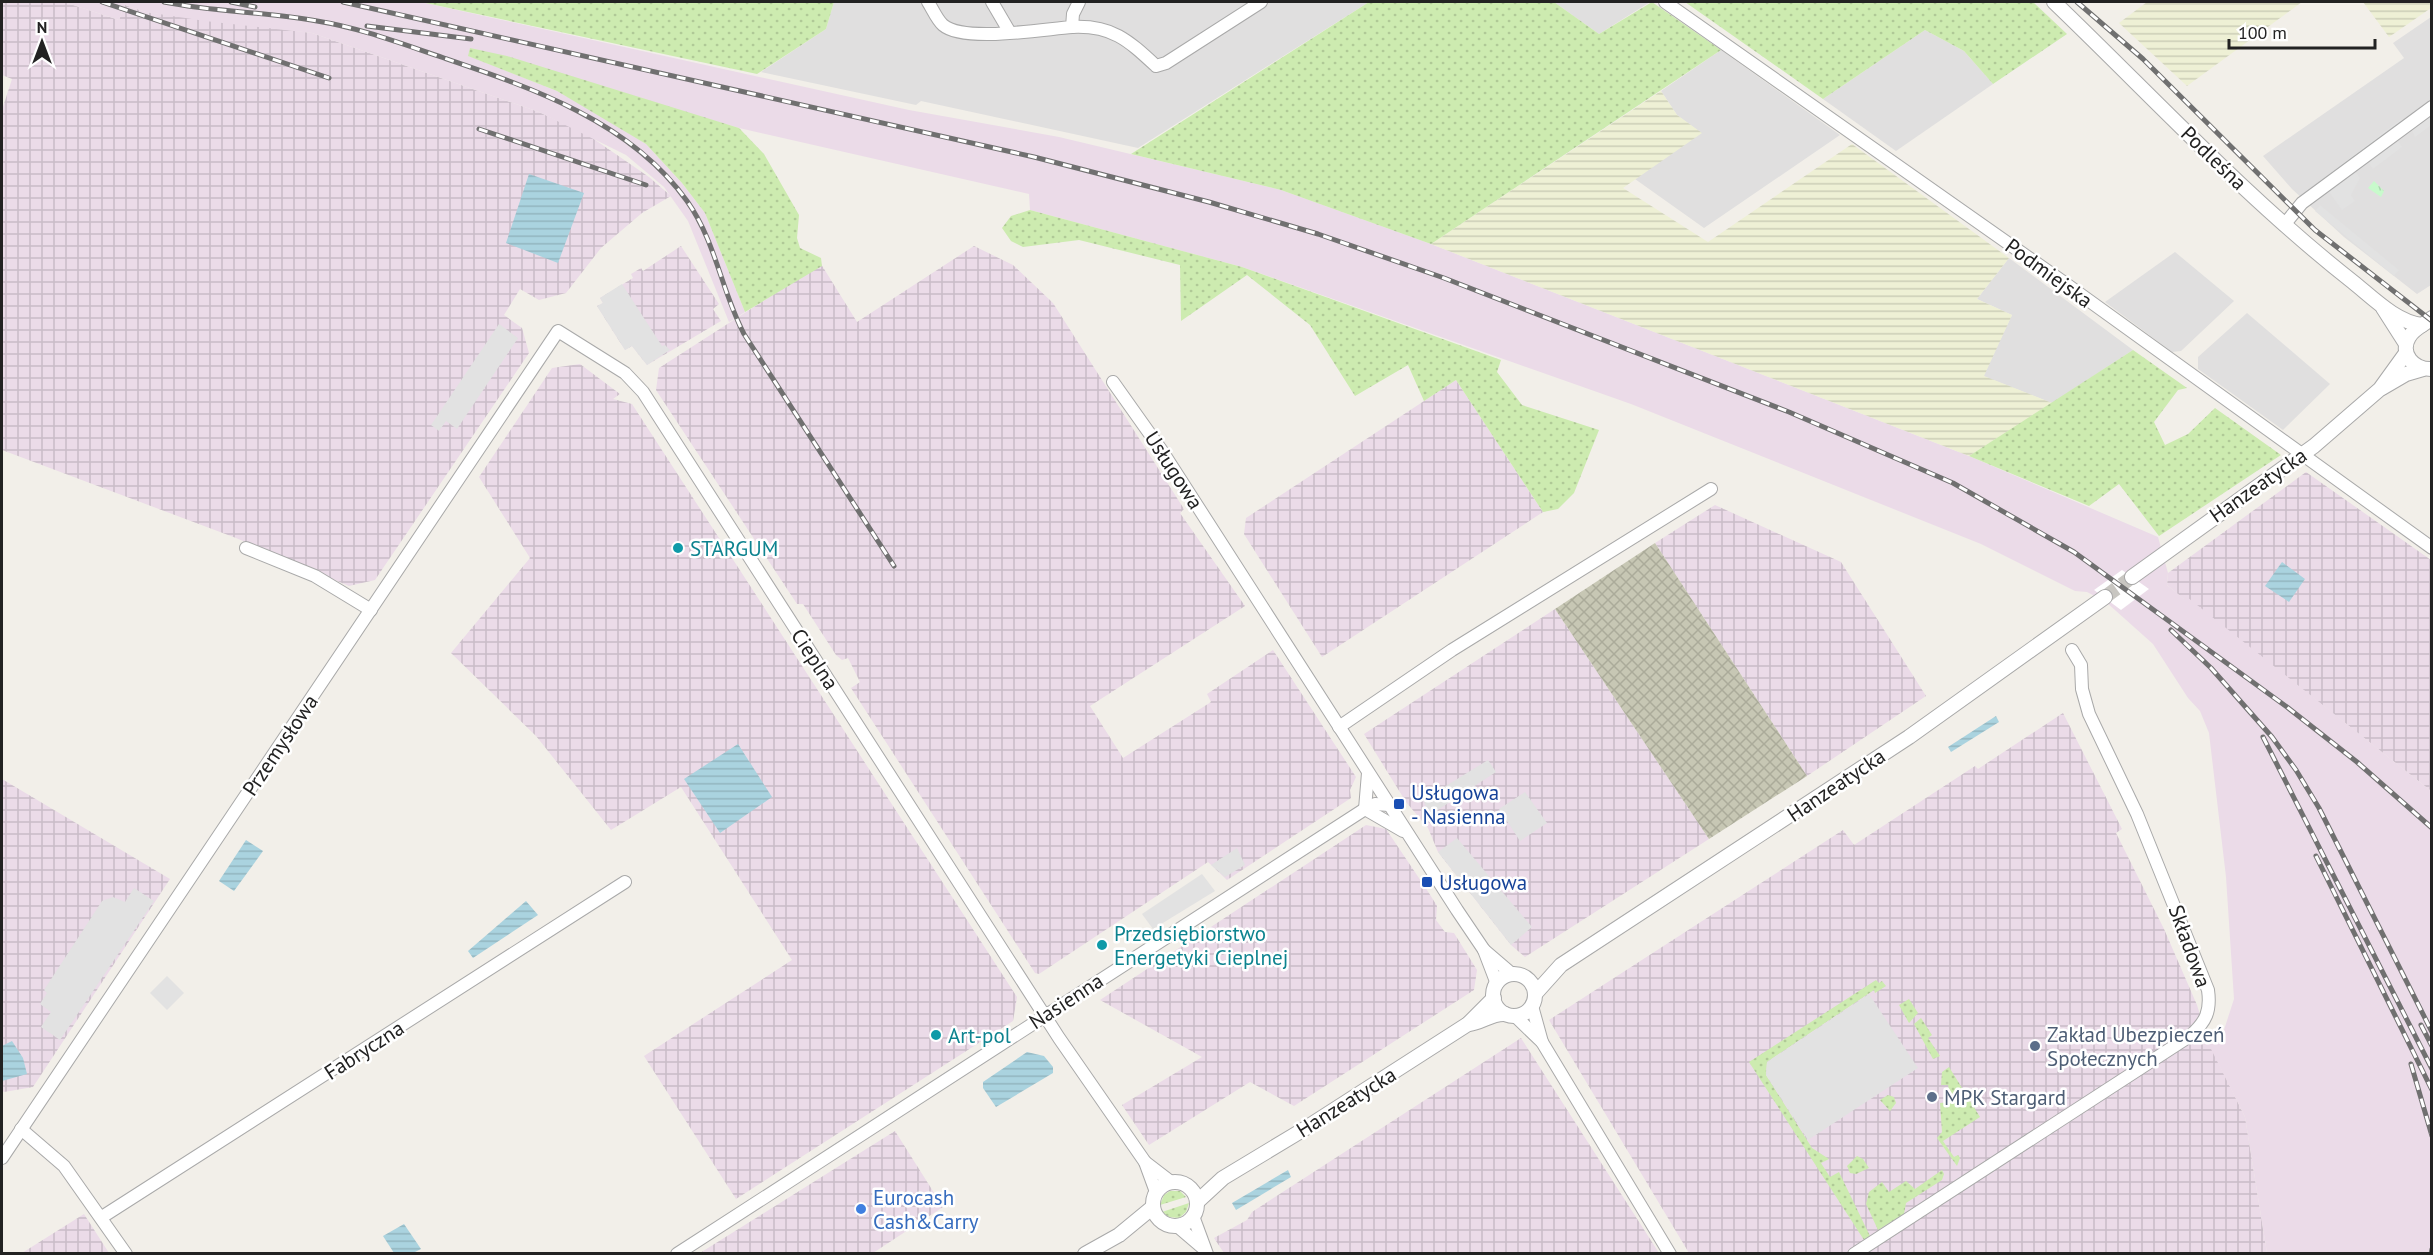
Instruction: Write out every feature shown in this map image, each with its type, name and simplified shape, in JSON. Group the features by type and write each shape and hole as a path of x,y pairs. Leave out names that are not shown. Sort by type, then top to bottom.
{"street":[{"path":"928,2 942,25 956,31 1009,32 1072,27 1104,28 1119,35 1156,66 1166,63 1261,2"},
{"path":"992,2 1009,32"},
{"path":"1072,27 1073,14 1079,2"},
{"name":"Podmiejska","path":"1665,2 1857,135 2432,548"},
{"name":"Podleśna","path":"2054,2 2284,225 2382,306 2407,322 2427,322"},
{"path":"2284,225 2302,203 2432,107"},
{"name":"Podleśna","path":"2382,306 2406,348 2411,362 2427,369"},
{"name":"Hanzeatycka","path":"2380,389 2406,348 2410,335 2427,322"},
{"name":"Przemysłowa","path":"2,1158 558,331"},
{"name":"Cieplna","path":"558,331 625,373 643,392 1044,1015 1145,1162"},
{"name":"Hanzeatycka","path":"2132,577 2301,455 2380,389 2406,374 2427,369"},
{"name":"Usługowa","path":"1113,382 1162,451 1484,950 1497,984"},
{"path":"1339,727 1452,650 1711,489"},
{"path":"246,548 315,576 370,610"},
{"name":"Hanzeatycka","path":"1518,975 1560,965 1909,737 2105,597"},
{"name":"Składowa","path":"1854,1254 2190,1036 2207,1017 2210,1004 2208,990 2137,814 2089,714 2082,689 2080,665 2072,650"},
{"path":"1365,809 1368,773"},
{"path":"1365,809 1375,804 1389,805"},
{"name":"Nasienna","path":"677,1254 1365,809"},
{"name":"Usługowa","path":"1365,809 1408,834"},
{"name":"Fabryczna","path":"102,1217 625,882"},
{"name":"Usługowa","path":"1484,950 1518,975"},
{"name":"Hanzeatycka","path":"1534,1000 1560,965"},
{"path":"1542,1042 1542,1036 1533,1016 1532,983 1518,975 1497,984 1494,998 1497,1007 1542,1042 1670,1254"},
{"name":"Hanzeatycka","path":"1197,1202 1222,1178 1306,1128 1468,1024 1494,998"},
{"path":"1510,1015 1528,1011 1534,1000"},
{"name":"Hanzeatycka","path":"1468,1024 1480,1022 1494,1014 1510,1015"},
{"path":"21,1129 64,1166 126,1254"},
{"path":"1145,1162 1171,1182 1188,1187 1197,1202 1193,1216 1186,1223 1177,1226"},
{"path":"1085,1254 1119,1234 1152,1207 1156,1192 1145,1162"},
{"name":"Hanzeatycka","path":"1188,1187 1222,1178"},
{"path":"1156,1192 1171,1182"},
{"path":"1152,1207 1162,1222"},
{"path":"1193,1216 1206,1251"},
{"path":"1119,1234 1162,1222 1177,1226 1206,1251"}],"shaded area":[{"path":"2,2 64,2 119,20 125,5 146,12 312,33 539,112 588,135 649,177 671,196 642,213 601,248 566,293 539,300 520,289 504,315 522,328 529,353 375,580 349,586 236,538 2,450 2,110 12,79 2,75"},
{"path":"64,2 421,2 909,110 1059,137 1281,190 1431,244 1969,456 2158,537 2168,573 2167,585 2184,599 2187,597 2431,791 2431,1253 2267,1253 2245,1117 2207,1041 2223,1033 2234,999 2226,877 2209,733 2200,711 2188,698 2153,644 2106,602 2087,592 2075,591 1981,544 1631,404 1242,267 1030,210 1029,194 739,128 470,49 469,56 557,91 646,144 682,183 705,213 745,312 729,322 688,221 664,187 626,155 539,112 312,33 205,21 146,12 125,5 119,20"},
{"path":"834,2 1369,2 1138,148 921,101 916,105 761,72 826,29"},
{"path":"1554,2 1650,2 1599,34"},
{"path":"2147,2 2302,2 2187,86 2119,23"},
{"path":"2363,2 2431,2 2431,8 2389,37"},
{"path":"2431,17 2431,285 2417,294 2344,237 2292,189 2263,156 2404,58 2393,43"},
{"path":"1925,30 1964,51 1993,84 1896,151 1823,99"},
{"path":"1721,50 1840,135 1704,228 1635,179 1701,133 1677,115 1661,91"},
{"path":"1661,91 1677,115 1702,133 1623,188 1708,242 1852,144 2009,258 1977,299 2012,315 1984,376 2052,403 1969,456 1431,244"},
{"path":"2431,116 2431,125 2415,137 2412,130"},
{"path":"2401,119 2403,122 2318,186 2317,183"},
{"path":"2398,141 2402,147 2373,169 2369,163"},
{"path":"2356,172 2360,178 2351,195 2355,201 2342,210 2329,192"},
{"path":"2320,205 2399,270 2394,276 2315,211"},
{"path":"681,246 719,304 713,309 721,321 647,365 632,346 625,350 597,306 603,303 600,298 633,278 631,274 641,268 643,271"},
{"path":"974,246 1013,265 1053,303 1184,509 1180,513 1245,606 1090,706 1123,758 1211,702 1207,694 1273,650 1356,777 1350,790 1351,798 1227,880 1208,862 1039,974 1035,973 851,688 860,682 848,658 842,660 836,655 803,604 797,604 656,390 659,368 821,264 857,322"},
{"path":"2175,252 2234,301 2181,351 2172,352 2105,302"},
{"path":"2009,258 2133,350 2052,403 1983,376 2012,315 1977,299"},
{"path":"622,284 662,346 665,345 670,350 647,365 632,346 625,350 597,306 603,303 600,298"},
{"path":"2247,313 2330,384 2283,430 2198,369 2198,357"},
{"path":"499,324 518,338 457,429 446,421 439,431 431,425"},
{"path":"580,364 620,394 613,399 632,404 1017,997 1013,1021 736,1199 644,1056 792,960 681,787 611,830 536,736 451,653 530,558 479,477 552,368"},
{"path":"1456,380 1543,512 1322,657 1244,534 1246,518"},
{"path":"2306,472 2431,560 2431,791 2187,598 2185,600 2167,585 2168,573"},
{"path":"1715,505 1841,562 1926,696 1807,776 1655,543"},
{"path":"1655,543 1807,776 1709,839 1555,609"},
{"path":"1555,609 1709,839 1525,957 1511,945 1438,852 1428,828 1406,802 1364,734"},
{"path":"2063,713 2122,829 2116,833 2164,929 2197,1005 2208,1041 2245,1117 2267,1253 1689,1253 1549,1020 1843,830 1854,845 1975,766 1978,769"},
{"path":"1488,760 1496,772 1430,815 1423,800"},
{"path":"2,779 170,879 33,1087 4,1092 2,1090"},
{"path":"1525,792 1547,823 1520,841 1499,809"},
{"path":"1366,825 1386,829 1429,893 1437,906 1436,920 1445,932 1454,933 1477,970 1474,990 1294,1106 1250,1082 1149,1145 1122,1105 1202,1057 1100,1000"},
{"path":"1457,838 1532,927 1511,945 1438,852"},
{"path":"1237,848 1245,865 1225,877 1211,865"},
{"path":"1202,874 1215,891 1153,929 1142,914"},
{"path":"134,888 154,901 60,1040 41,1027 51,1012 40,1004 47,993 44,990 102,901 113,897 125,902"},
{"path":"167,976 184,993 167,1010 150,993"},
{"path":"1869,994 1918,1068 1808,1140 1766,1075 1767,1062"},
{"path":"1521,1038 1659,1253 1224,1253 1214,1238 1247,1220 1252,1212"},
{"path":"895,1131 943,1207 873,1253 700,1253"},
{"path":"84,1214 109,1253 22,1253"}],"green space":[{"path":"421,2 834,2 826,29 757,74"},
{"path":"1369,2 1554,2 1599,34 1652,2 1721,50 1431,244 1281,190 1131,154"},
{"path":"1685,2 2033,2 2067,34 1993,84 1964,51 1925,30 1823,99"},
{"path":"470,48 507,56 739,128 764,154 799,215 797,238 800,248 821,258 822,266 745,312 705,213 682,183 646,144 557,91 468,56"},
{"path":"2374,181 2384,191 2381,197 2368,188"},
{"path":"1030,210 1242,267 1501,360 1497,372 1522,405 1599,430 1574,493 1558,509 1543,512 1456,380 1424,401 1408,365 1355,396 1310,325 1247,275 1181,321 1180,265 1079,240 1023,247 1011,241 1002,228 1011,216"},
{"path":"2133,350 2187,388 2178,390 2154,422 2165,445 2188,434 2215,408 2281,455 2159,536 2119,484 2089,506 1969,456"},
{"path":"1876,980 1879,983 1882,981 1886,986 1875,993 1874,990 1767,1062 1766,1075 1812,1148 1829,1159 1821,1163 1830,1177 1839,1172 1870,1236 1864,1240 1749,1062"},
{"path":"1909,999 1918,1013 1909,1023 1899,1005"},
{"path":"1921,1018 1932,1035 1928,1038 1940,1056 1933,1059 1914,1024"},
{"path":"1949,1067 1980,1117 1943,1141 1954,1157 1958,1155 1960,1158 1957,1166 1937,1138 1942,1132 1940,1103 1951,1102 1948,1085 1941,1085 1942,1072"},
{"path":"1888,1095 1894,1097 1896,1103 1890,1111 1880,1100"},
{"path":"1857,1156 1863,1159 1869,1168 1856,1174 1850,1173 1847,1166"},
{"path":"1942,1170 1944,1174 1942,1180 1906,1203 1904,1214 1878,1230 1866,1204 1869,1192 1882,1182 1889,1192 1906,1181 1915,1189"},
{"path":"1170,1191 1180,1191 1186,1197 1160,1205 1164,1195"},
{"path":"1189,1203 1186,1212 1179,1218 1169,1217 1162,1212"}],"water":[{"path":"529,174 584,193 558,263 506,243"},
{"path":"2282,562 2305,579 2289,602 2265,586"},
{"path":"1996,716 1999,722 1951,752 1948,747"},
{"path":"738,744 772,797 720,833 684,779"},
{"path":"246,840 263,851 234,891 219,881"},
{"path":"526,901 538,915 473,958 468,951"},
{"path":"12,1041 23,1058 27,1074 2,1081 2,1046"},
{"path":"1027,1052 1044,1056 1053,1067 1053,1073 996,1107 983,1088 983,1082"},
{"path":"1288,1170 1291,1177 1236,1210 1232,1203"},
{"path":"404,1224 421,1249 413,1253 394,1253 383,1236"}],"pier":[{"path":"2122,570 2149,589 2121,610 2094,590"}],"tunnel":[{"path":"2105,597 2132,577"}],"railway":[{"path":"102,2 329,78"},
{"path":"164,2 317,21 381,37 477,69 545,95 608,129 637,149 664,173 697,217 712,249 729,300 744,334 894,566"},
{"path":"231,2 255,7"},
{"path":"343,2 1034,157 1209,202 1318,234 1444,278 1789,412 1953,483 2074,552 2287,707 2357,762 2432,828"},
{"path":"2077,2 2143,59 2315,230 2432,321"},
{"path":"367,26 471,39"},
{"path":"479,129 646,185"},
{"path":"2171,630 2211,668 2272,737 2296,770 2319,808 2432,1032"},
{"path":"2263,737 2432,1069"},
{"path":"2316,856 2432,1090"},
{"path":"2421,1025 2432,1046"},
{"path":"2411,1064 2432,1136"},
{"path":"2431,1254 2432,1249"}],"place":[{"name":"STARGUM","path":"678,548"},
{"name":"Usługowa - Nasienna","path":"1399,804"},
{"name":"Usługowa","path":"1427,882"},
{"name":"Przedsiębiorstwo Energetyki Cieplnej","path":"1102,945"},
{"name":"Art-pol","path":"936,1035"},
{"name":"Zakład Ubezpieczeń Społecznych","path":"2035,1046"},
{"name":"MPK Stargard","path":"1932,1097"},
{"name":"Eurocash Cash&Carry","path":"861,1209"}]}
